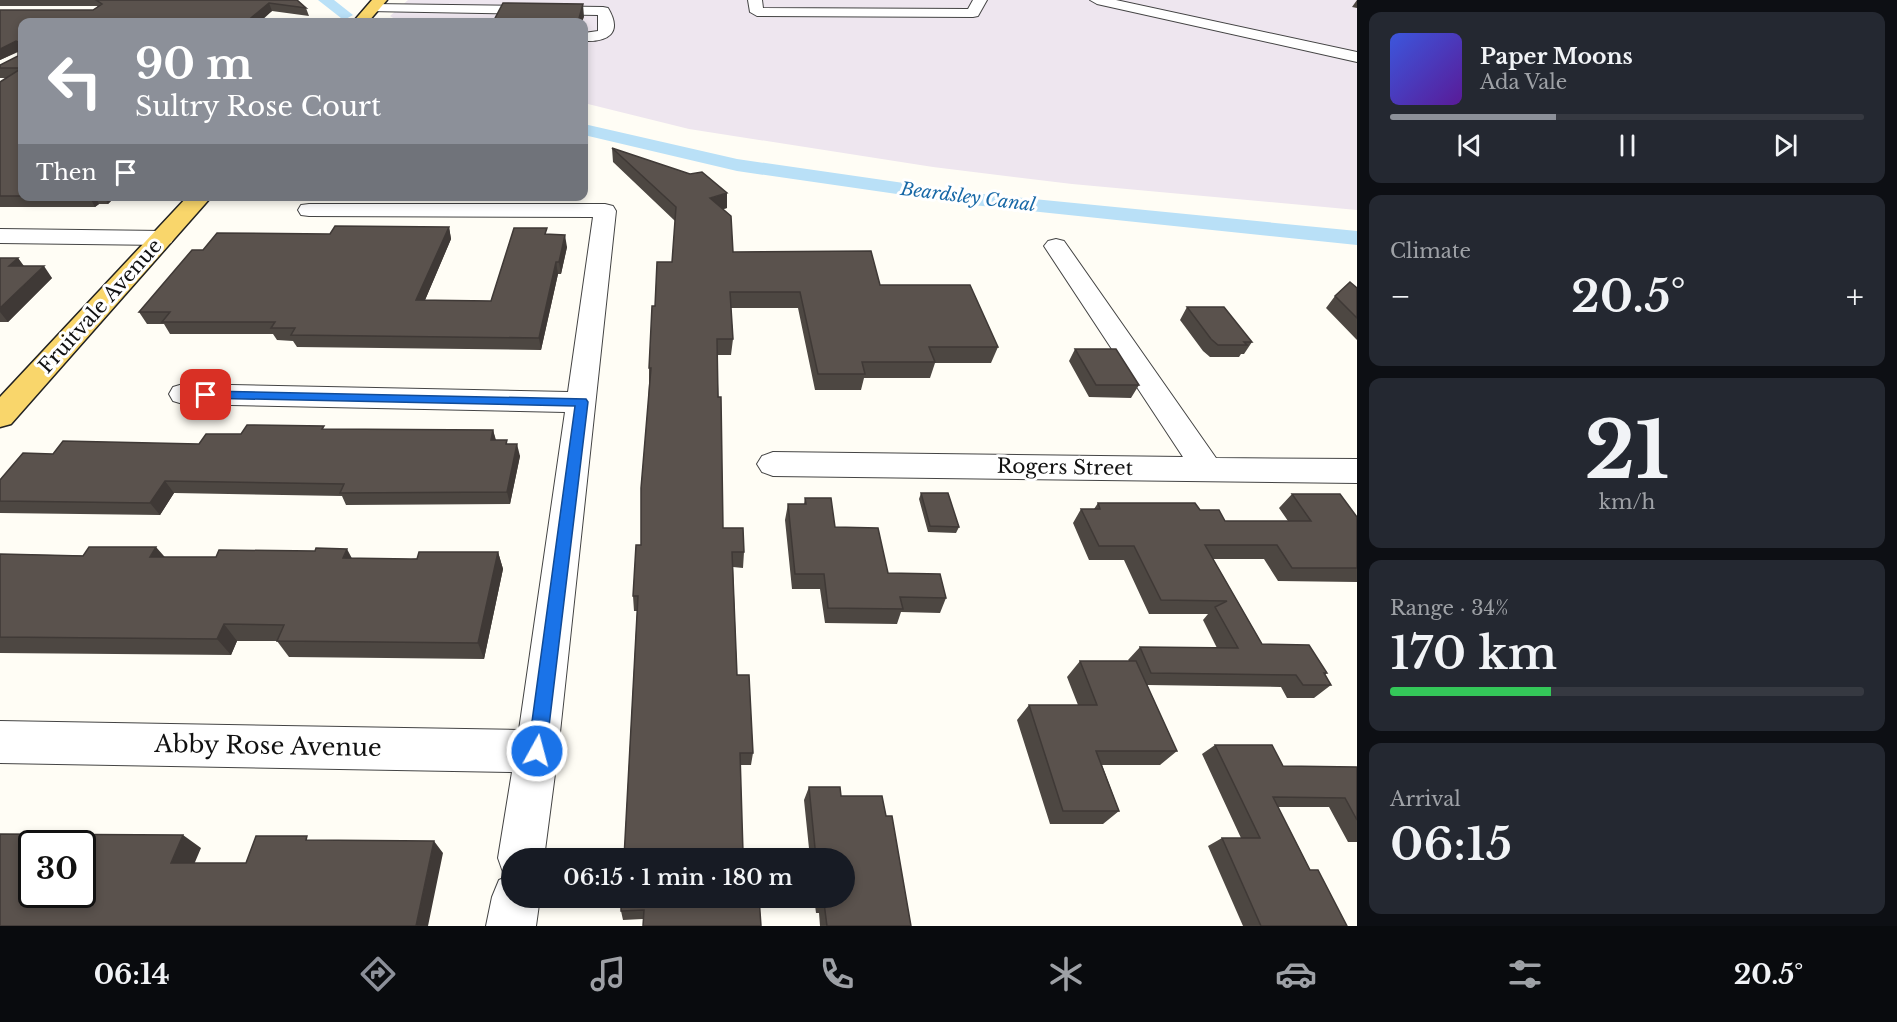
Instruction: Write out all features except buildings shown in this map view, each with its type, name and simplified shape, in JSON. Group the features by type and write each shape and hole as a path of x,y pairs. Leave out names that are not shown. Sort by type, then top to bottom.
{"main road":[{"path":"364,18 376,4"},
{"name":"Fruitvale Avenue","path":"0,416 196,201"}],"street":[{"path":"755,0 758,12 949,13 973,13 980,0"},
{"path":"1097,0 1357,57"},
{"path":"376,4 438,9 603,11 606,18 605,34 588,37"},
{"path":"438,9 442,18"},
{"path":"309,210 605,211 537,751 522,848"},
{"path":"0,236 163,238"},
{"path":"1056,246 1207,469"},
{"path":"183,394 582,402"},
{"name":"Rogers Street","path":"773,464 1357,471"},
{"name":"Abby Rose Avenue","path":"0,742 537,751"},
{"path":"511,926 514,908"}],"shaded area":[{"path":"408,0 1357,0 1357,210 1072,184 933,167 689,129 588,104 588,18 393,18 390,16"}],"waterway":[{"name":"Beardsley Canal","path":"325,0 346,15"},
{"name":"Beardsley Canal","path":"588,131 737,165 973,199 1357,238"}],"route":[{"path":"206,395 582,402 537,751"}]}
